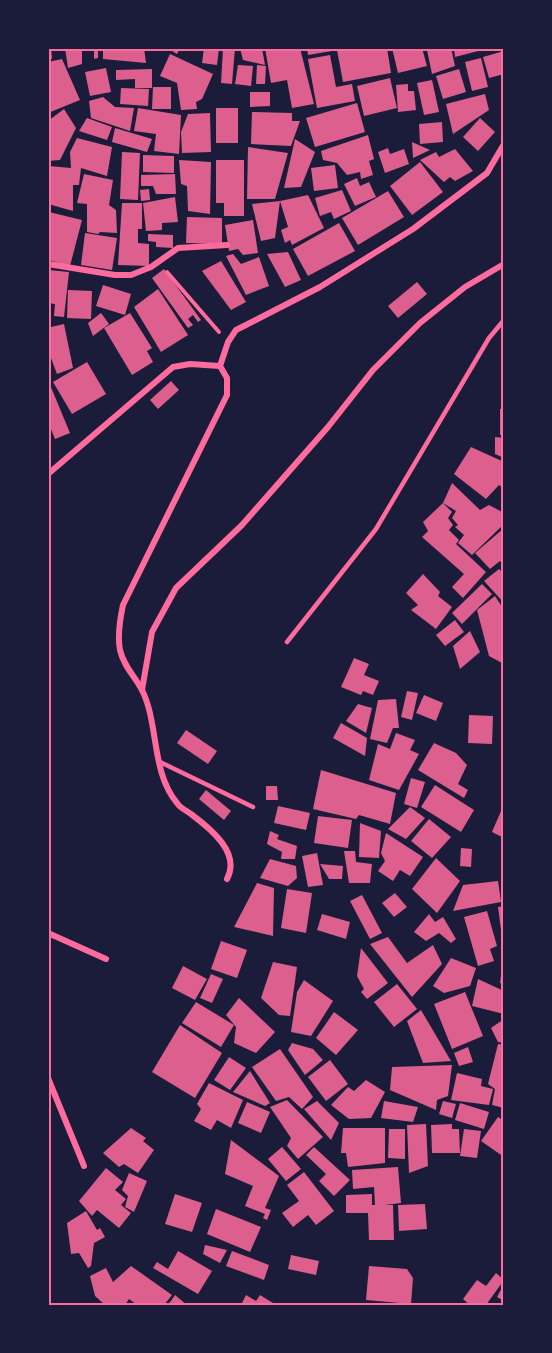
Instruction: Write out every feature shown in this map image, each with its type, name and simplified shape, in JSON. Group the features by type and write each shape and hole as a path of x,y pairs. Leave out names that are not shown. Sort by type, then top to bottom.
{"street":[{"path":"142,690 128,672 120,649 119,624 123,604 227,395 227,378 220,366 228,342 236,330 320,287 448,204 487,173 504,144"},
{"path":"48,264 115,275 131,275 143,272 178,248 227,245"},
{"path":"227,879 232,870 232,860 228,850 204,823 177,804 160,762 142,690 152,632 176,588 242,525 328,427 373,370 420,323 465,287 504,264"},
{"path":"48,474 173,368 190,364 220,366"},
{"path":"48,933 106,959"},
{"path":"48,1078 84,1166"},
{"path":"48,1098 58,1103"}],"lane":[{"path":"287,642 376,529 489,338 504,320"},
{"path":"160,762 253,807"}],"path":[{"path":"159,262 228,342"}],"building":[{"path":"48,48 51,48 52,59 48,59"},
{"path":"65,48 82,48 82,64 68,68"},
{"path":"94,48 98,48 98,58 94,59"},
{"path":"103,48 144,48 146,63 103,59"},
{"path":"167,48 180,48 177,54"},
{"path":"204,48 219,48 217,65 202,63"},
{"path":"223,48 235,48 232,84 221,83"},
{"path":"240,48 262,48 265,65 243,60"},
{"path":"265,48 300,48 314,104 292,108 287,80 271,83"},
{"path":"307,48 332,48 332,51 308,55"},
{"path":"387,48 391,73 343,82 337,50"},
{"path":"392,48 422,48 427,66 398,73"},
{"path":"451,48 455,66 432,74 427,50"},
{"path":"454,48 486,48 486,49 455,57"},
{"path":"504,51 504,74 489,78 483,57"},
{"path":"170,54 213,74 202,99 196,102 197,109 181,110 177,83 160,76"},
{"path":"330,55 336,87 352,84 355,101 317,108 308,59"},
{"path":"481,58 488,87 472,91 465,62"},
{"path":"62,59 80,100 48,113 48,62"},
{"path":"238,65 253,66 251,86 235,84"},
{"path":"257,65 266,66 265,84 256,84"},
{"path":"106,68 111,92 90,96 85,72"},
{"path":"152,69 152,88 135,88 135,79 116,80 116,70"},
{"path":"459,69 466,92 443,99 436,76"},
{"path":"390,78 397,108 364,116 357,86"},
{"path":"432,80 439,112 424,115 417,83"},
{"path":"408,84 408,91 414,91 416,110 398,112 396,85"},
{"path":"153,87 171,87 171,109 152,109"},
{"path":"121,88 149,89 148,106 120,104"},
{"path":"250,92 270,92 270,106 250,107"},
{"path":"485,94 489,110 453,134 446,104"},
{"path":"103,97 115,107 134,108 130,131 91,118 89,101"},
{"path":"357,103 365,132 315,147 306,118"},
{"path":"138,108 181,115 179,154 154,151 156,134 134,131"},
{"path":"216,108 238,108 238,143 216,143"},
{"path":"64,109 76,128 60,160 48,161 48,121"},
{"path":"252,112 292,113 292,121 300,121 291,146 251,144"},
{"path":"210,113 211,152 182,153 181,132 188,114"},
{"path":"87,118 112,127 107,140 79,131"},
{"path":"480,118 495,132 478,151 463,137"},
{"path":"442,122 443,142 420,144 419,124"},
{"path":"115,128 152,139 147,152 112,142"},
{"path":"368,135 374,159 369,161 373,175 361,179 360,172 347,175 337,163 323,160 321,151"},
{"path":"77,138 112,147 107,176 81,168 79,185 73,185 73,211 48,204 48,168 49,166 71,168 70,152"},
{"path":"295,139 315,152 301,187 284,188"},
{"path":"412,142 430,150 413,158"},
{"path":"248,147 288,153 275,199 247,199"},
{"path":"388,148 390,154 404,149 409,164 385,173 378,152"},
{"path":"455,149 473,171 455,181 450,177 444,182 420,160 436,152 439,157"},
{"path":"122,152 140,153 138,200 120,199"},
{"path":"143,155 174,156 174,173 143,172"},
{"path":"179,160 211,162 210,214 188,211 187,186 181,184"},
{"path":"216,160 244,160 244,216 224,216 224,203 216,203"},
{"path":"420,162 443,192 412,215 390,186"},
{"path":"335,165 338,188 314,191 311,168"},
{"path":"84,174 113,180 109,205 116,210 117,233 87,232 87,204 77,203"},
{"path":"175,174 176,194 156,194 153,186 141,186 141,175"},
{"path":"357,178 360,186 369,182 376,197 355,206 344,184"},
{"path":"149,189 150,200 141,201 140,190"},
{"path":"342,190 351,211 334,219 331,212 320,216 315,198"},
{"path":"388,191 404,217 358,245 342,218"},
{"path":"308,195 324,228 292,245 290,240 285,243 281,230 288,227 280,201"},
{"path":"175,197 178,222 162,223 162,230 146,231 143,203"},
{"path":"280,201 275,238 261,241 252,204"},
{"path":"122,203 142,203 142,229 138,229 138,243 149,244 149,266 118,265"},
{"path":"49,212 82,220 70,266 48,260"},
{"path":"187,217 222,218 222,244 186,243"},
{"path":"253,220 258,253 243,255 238,249 229,251 225,225"},
{"path":"339,223 355,251 308,276 293,249"},
{"path":"85,233 117,238 112,270 81,265"},
{"path":"148,234 173,235 173,248 156,247 156,242 148,241"},
{"path":"288,252 301,280 285,287 267,254"},
{"path":"233,254 241,264 259,257 269,286 246,295 226,256"},
{"path":"221,261 246,302 231,310 202,271"},
{"path":"164,269 201,320 198,322 193,315 188,319 193,325 188,328 152,278"},
{"path":"48,270 69,272 64,317 54,316 55,304 48,303"},
{"path":"417,282 427,294 398,318 388,306"},
{"path":"103,285 131,294 125,315 96,306"},
{"path":"158,289 188,335 161,352 134,307"},
{"path":"68,290 92,291 91,319 67,318"},
{"path":"101,313 109,324 93,336 88,323"},
{"path":"130,313 152,348 147,351 153,362 132,375 104,328"},
{"path":"50,324 51,327 64,324 73,368 57,374 48,350"},
{"path":"87,362 106,394 72,414 53,382"},
{"path":"48,380 70,433 55,439 48,422"},
{"path":"171,381 179,390 158,409 150,400"},
{"path":"500,409 504,409 504,435 500,435"},
{"path":"495,437 504,438 504,458 495,454"},
{"path":"471,447 504,462 504,489 499,485 486,499 454,474"},
{"path":"452,483 480,510 489,505 504,513 504,524 472,555 458,543 464,535 455,527 458,525 452,518 456,511 443,503"},
{"path":"443,503 452,512 448,518 453,525 449,530 459,540 456,544 486,572 463,598 452,587 464,574 422,537 428,531 423,522"},
{"path":"504,528 504,567 500,561 490,569 475,553"},
{"path":"499,569 504,574 504,603 484,581"},
{"path":"423,574 440,592 438,596 452,607 436,629 411,610 418,605 406,593"},
{"path":"482,584 492,594 462,624 452,613"},
{"path":"495,596 504,610 502,663 489,656 477,610"},
{"path":"455,620 464,632 445,646 436,635"},
{"path":"470,631 480,652 460,669 453,646"},
{"path":"354,658 369,664 364,675 379,681 373,695 363,691 361,695 341,687"},
{"path":"407,691 418,693 412,720 401,717"},
{"path":"424,695 443,703 436,721 416,713"},
{"path":"396,699 399,728 393,728 387,743 370,739 378,700"},
{"path":"358,704 372,708 366,733 346,721"},
{"path":"469,715 493,716 492,744 468,743"},
{"path":"341,723 367,738 365,756 333,738"},
{"path":"186,730 217,751 208,764 177,743"},
{"path":"396,733 415,740 410,750 419,754 399,790 369,780 378,744 390,749"},
{"path":"434,743 456,753 467,765 458,784 468,790 464,798 418,770"},
{"path":"321,770 396,793 390,824 359,815 356,819 313,809"},
{"path":"411,778 425,782 417,808 404,804"},
{"path":"435,785 474,810 461,832 421,807"},
{"path":"266,786 277,786 278,800 266,800"},
{"path":"206,790 231,811 224,820 199,799"},
{"path":"278,806 310,813 306,830 274,823"},
{"path":"410,807 425,818 406,839 388,829"},
{"path":"501,811 504,812 504,838 492,832"},
{"path":"318,816 352,820 348,848 314,843"},
{"path":"429,819 451,837 432,858 411,841"},
{"path":"360,823 381,831 379,858 359,857"},
{"path":"270,831 279,835 277,839 297,846 295,859 281,859 282,852 267,844"},
{"path":"386,833 423,857 410,876 400,870 393,881 378,871 385,861 381,853"},
{"path":"461,848 472,849 471,867 460,866"},
{"path":"344,851 355,851 356,862 372,864 370,883 349,883"},
{"path":"317,853 323,885 308,887 302,856"},
{"path":"436,858 460,881 437,913 412,889"},
{"path":"270,859 296,866 297,878 288,886 260,878"},
{"path":"320,864 343,866 342,879 329,879"},
{"path":"498,881 501,902 453,911 463,885"},
{"path":"257,883 274,888 273,936 234,927"},
{"path":"287,889 312,893 306,933 281,928"},
{"path":"395,893 407,907 394,917 382,903"},
{"path":"362,895 382,933 370,939 350,901"},
{"path":"504,906 504,945 503,945 498,907"},
{"path":"487,911 497,946 490,949 494,961 478,966 464,917"},
{"path":"322,914 350,922 346,939 317,930"},
{"path":"429,914 435,922 443,917 456,939 451,943 439,933 426,941 414,932"},
{"path":"388,937 407,963 433,945 442,964 412,997 370,944"},
{"path":"221,941 247,950 237,978 211,969"},
{"path":"361,948 388,983 367,999 361,992 364,989 357,976"},
{"path":"451,958 476,968 470,986 444,993 433,986"},
{"path":"504,961 504,984 500,983"},
{"path":"273,962 297,967 290,1016 279,1015 261,998"},
{"path":"183,966 207,979 195,1000 172,988"},
{"path":"211,974 223,979 212,1003 200,998"},
{"path":"478,979 504,991 504,1014 472,1006"},
{"path":"304,980 333,1001 311,1036 291,1032 297,992"},
{"path":"397,984 417,1009 394,1027 374,1002"},
{"path":"465,992 483,1036 452,1049 434,1004"},
{"path":"239,998 275,1032 256,1053 234,1043 236,1027 226,1015"},
{"path":"196,1002 234,1025 221,1047 182,1023"},
{"path":"421,1010 451,1061 423,1063 407,1021"},
{"path":"334,1012 358,1030 336,1055 316,1038"},
{"path":"504,1019 504,1043 498,1042 491,1028"},
{"path":"180,1025 222,1053 195,1098 152,1072"},
{"path":"292,1043 313,1049 323,1060 305,1075 288,1050"},
{"path":"498,1044 504,1045 504,1108 492,1105 495,1089 488,1084"},
{"path":"468,1047 473,1062 459,1066 454,1053"},
{"path":"280,1049 313,1097 302,1109 289,1097 276,1101 252,1067"},
{"path":"229,1057 246,1068 230,1090 214,1080"},
{"path":"330,1060 348,1084 326,1101 308,1077"},
{"path":"452,1065 448,1096 437,1100 436,1110 390,1090 392,1067"},
{"path":"250,1071 270,1103 265,1106 233,1092"},
{"path":"457,1073 482,1079 481,1086 493,1089 489,1105 451,1100"},
{"path":"366,1080 385,1092 371,1118 349,1119 331,1105 348,1087 354,1091"},
{"path":"209,1083 243,1100 231,1128 217,1120 211,1130 194,1121 201,1109 197,1104"},
{"path":"287,1100 323,1137 298,1159 287,1146 291,1138 270,1107"},
{"path":"317,1101 339,1123 331,1140 304,1109"},
{"path":"384,1101 418,1107 413,1122 381,1118"},
{"path":"443,1101 456,1104 452,1118 439,1114"},
{"path":"247,1102 270,1112 261,1133 238,1123"},
{"path":"460,1103 489,1112 484,1129 455,1120"},
{"path":"498,1117 504,1121 504,1157 481,1141"},
{"path":"426,1124 428,1166 409,1173 407,1125"},
{"path":"452,1124 452,1129 459,1129 460,1153 432,1153 431,1125"},
{"path":"131,1128 146,1138 143,1141 154,1150 138,1173 124,1164 119,1167 103,1153"},
{"path":"343,1128 385,1128 385,1163 348,1167 346,1153 341,1153"},
{"path":"389,1129 405,1129 405,1159 388,1158"},
{"path":"464,1129 481,1131 477,1158 460,1156"},
{"path":"231,1140 279,1176 265,1208 271,1210 267,1220 263,1218 265,1214 245,1206 253,1186 225,1174"},
{"path":"282,1147 301,1169 286,1181 268,1159"},
{"path":"314,1147 350,1180 334,1196 319,1181 326,1174 306,1155"},
{"path":"398,1167 401,1203 385,1205 393,1205 394,1240 369,1240 368,1213 346,1213 346,1195 372,1194 372,1205 375,1205 374,1187 353,1189 352,1170"},
{"path":"106,1168 123,1182 115,1190 126,1199 121,1205 131,1213 119,1228 97,1210 92,1216 79,1201"},
{"path":"304,1172 334,1211 316,1225 308,1215 293,1227 282,1213 299,1201 287,1185"},
{"path":"129,1173 147,1181 134,1212 125,1207 128,1196 122,1190"},
{"path":"175,1194 202,1203 192,1232 165,1224"},
{"path":"425,1204 427,1229 399,1231 398,1205"},
{"path":"216,1209 261,1227 250,1252 207,1234"},
{"path":"86,1211 97,1230 100,1228 105,1237 94,1243 91,1266 88,1268 79,1253 71,1254 67,1223"},
{"path":"205,1245 227,1250 220,1263 203,1254"},
{"path":"178,1251 212,1271 198,1294 153,1268 157,1262 168,1269"},
{"path":"232,1251 269,1265 264,1280 226,1266"},
{"path":"291,1255 319,1261 316,1275 288,1269"},
{"path":"131,1266 172,1295 164,1305 137,1305 129,1299 125,1305 105,1305 95,1296 90,1276 106,1268 113,1282"},
{"path":"369,1266 407,1269 413,1278 411,1304 366,1300"},
{"path":"496,1273 504,1280 486,1305 470,1305 463,1299 477,1280 486,1286"},
{"path":"504,1284 504,1301 497,1297"},
{"path":"175,1295 187,1305 168,1305"},
{"path":"246,1295 256,1301 260,1295 273,1303 272,1305 241,1305"}]}
